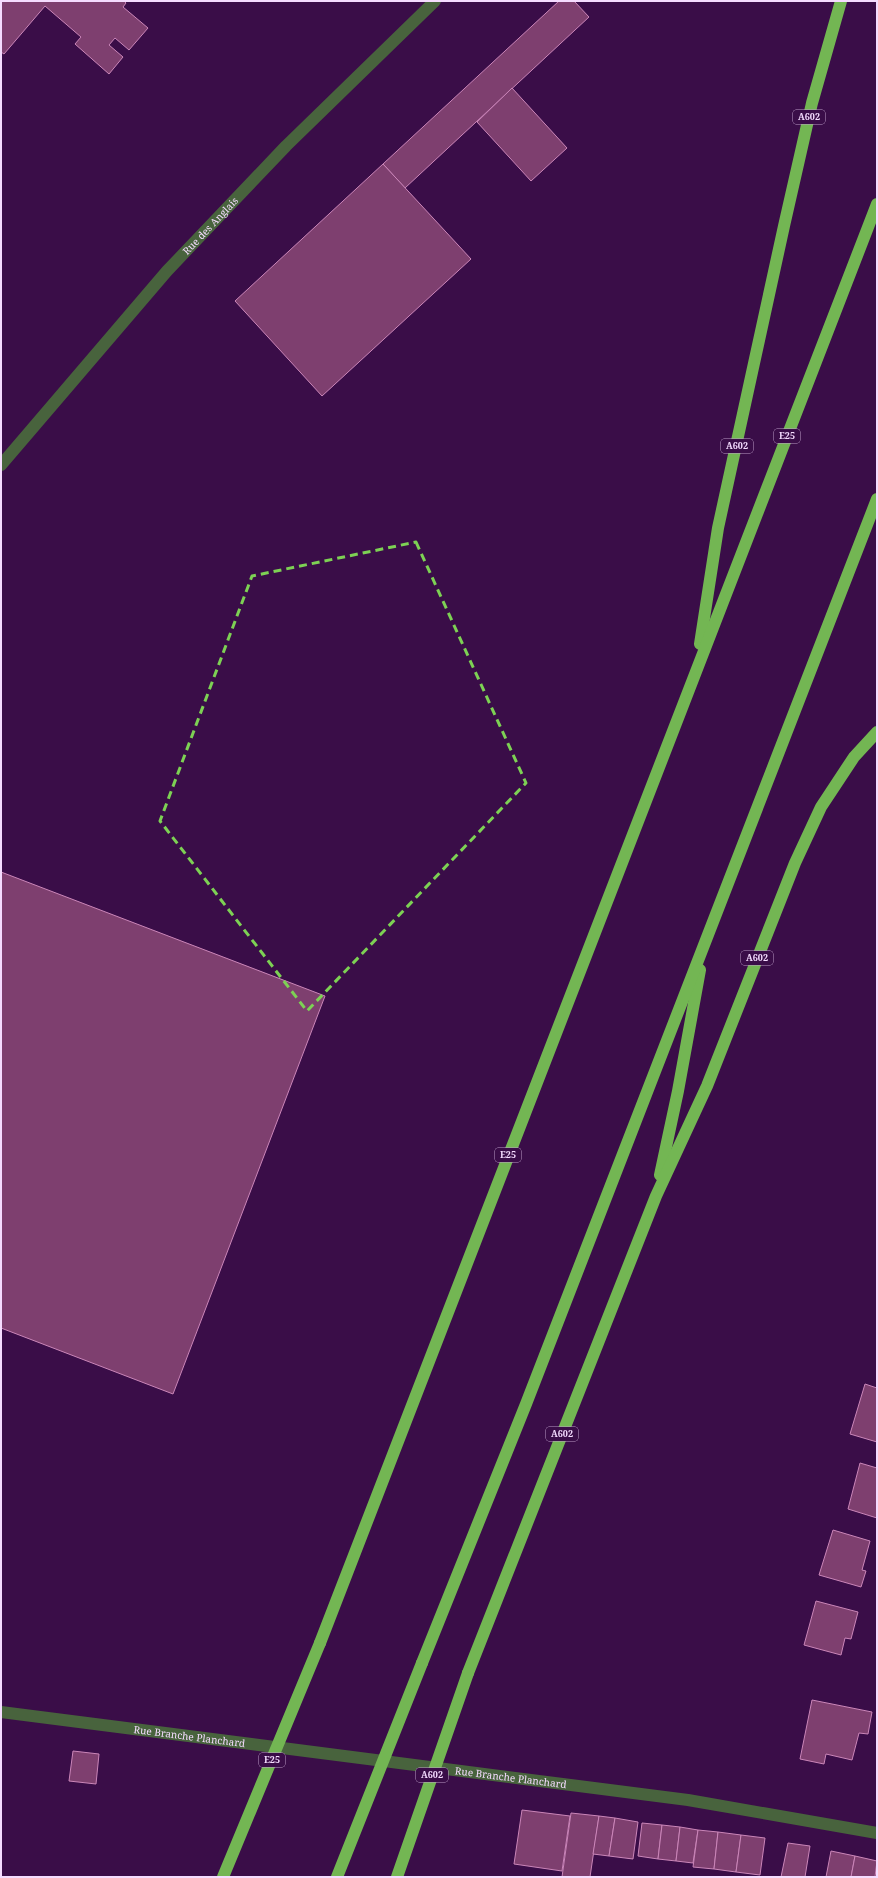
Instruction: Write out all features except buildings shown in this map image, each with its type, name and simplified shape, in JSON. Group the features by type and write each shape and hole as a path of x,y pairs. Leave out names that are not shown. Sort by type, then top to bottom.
{"highway":[{"name":"A602","path":"697,667 718,528 812,103 839,4"},
{"name":"E25","path":"223,1877 320,1642 877,204"},
{"path":"337,1877 526,1404 877,499"},
{"name":"A602","path":"397,1877 468,1673 656,1196 707,1086 795,863 821,807 854,757 877,732"},
{"name":"A602","path":"656,1196 678,1091 705,941"}],"street":[{"name":"Rue des Anglais","path":"1,465 167,271 286,146 435,1"},
{"name":"Rue Branche Planchard","path":"1,1712 688,1800 877,1833"}],"highlighted area":[{"path":"416,542 526,783 307,1011 160,821 252,576"}]}
